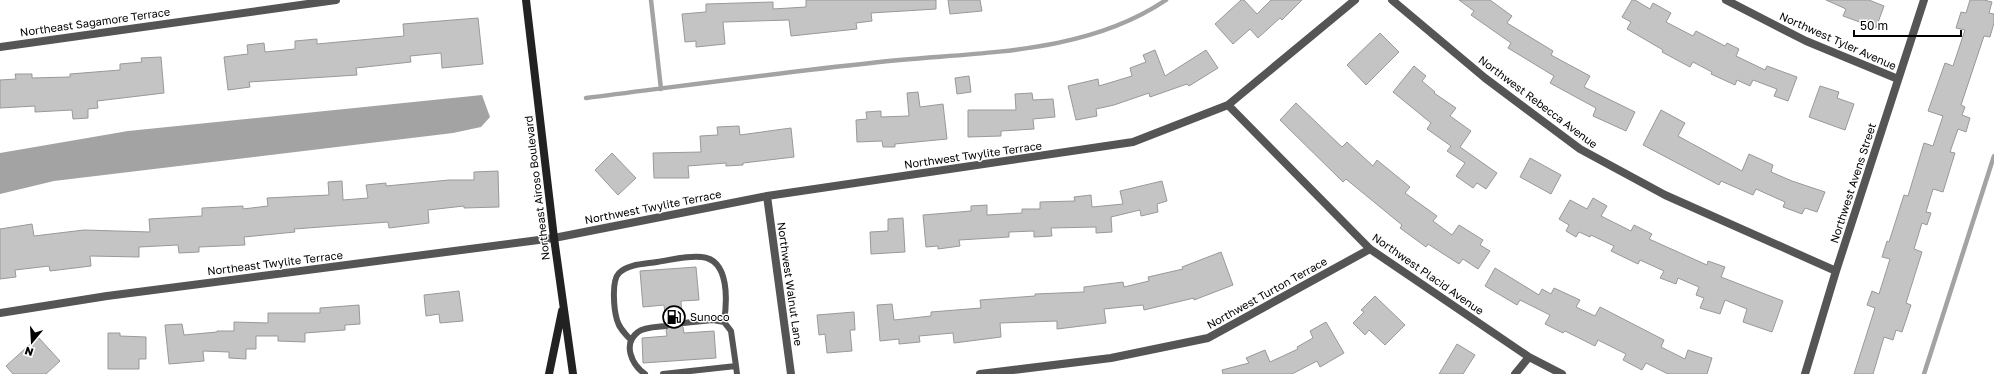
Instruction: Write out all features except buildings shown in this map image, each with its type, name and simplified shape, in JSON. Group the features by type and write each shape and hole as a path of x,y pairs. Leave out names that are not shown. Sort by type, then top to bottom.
{"main road":[{"name":"Northeast Airoso Boulevard","path":"526,0 554,238 573,374"},
{"path":"549,374 563,304"}],"street":[{"name":"Northeast Sagamore Terrace","path":"0,47 336,0"},
{"name":"Northwest Twylite Terrace","path":"554,238 767,196 1133,142 1228,105 1355,0"},
{"name":"Northwest Rebecca Avenue","path":"1392,0 1485,78 1580,149 1665,195 1836,272"},
{"name":"Northwest Tyler Avenue","path":"1726,0 1806,41 1898,79"},
{"name":"Northwest Avens Street","path":"1806,374 1836,272 1924,0"},
{"name":"Northwest Placid Avenue","path":"1228,105 1370,249 1529,357 1562,374"},
{"name":"Northwest Walnut Lane","path":"767,196 791,374"},
{"name":"Northeast Twylite Terrace","path":"0,313 115,295 554,238"},
{"name":"Northwest Turton Terrace","path":"980,374 1111,358 1208,338 1370,249"},
{"path":"1515,374 1529,357"}],"lane":[{"path":"631,340 622,332 617,321 613,285 618,273 628,267 702,257 714,261 721,270 726,298 724,322"},
{"path":"683,323 713,320 724,322 731,331 737,374"},
{"path":"645,374 636,368 630,357 631,340 639,330 666,326"},
{"path":"663,374 736,366"}],"shaded area":[{"path":"482,95 490,117 481,127 453,133 54,181 0,194 0,153 128,131"}],"waterway":[{"path":"651,0 661,89"},
{"path":"586,98 835,67 1023,49 1097,33 1133,19 1166,0"},
{"path":"1924,374 1994,156"}],"place":[{"name":"Sunoco","path":"674,317"}]}
